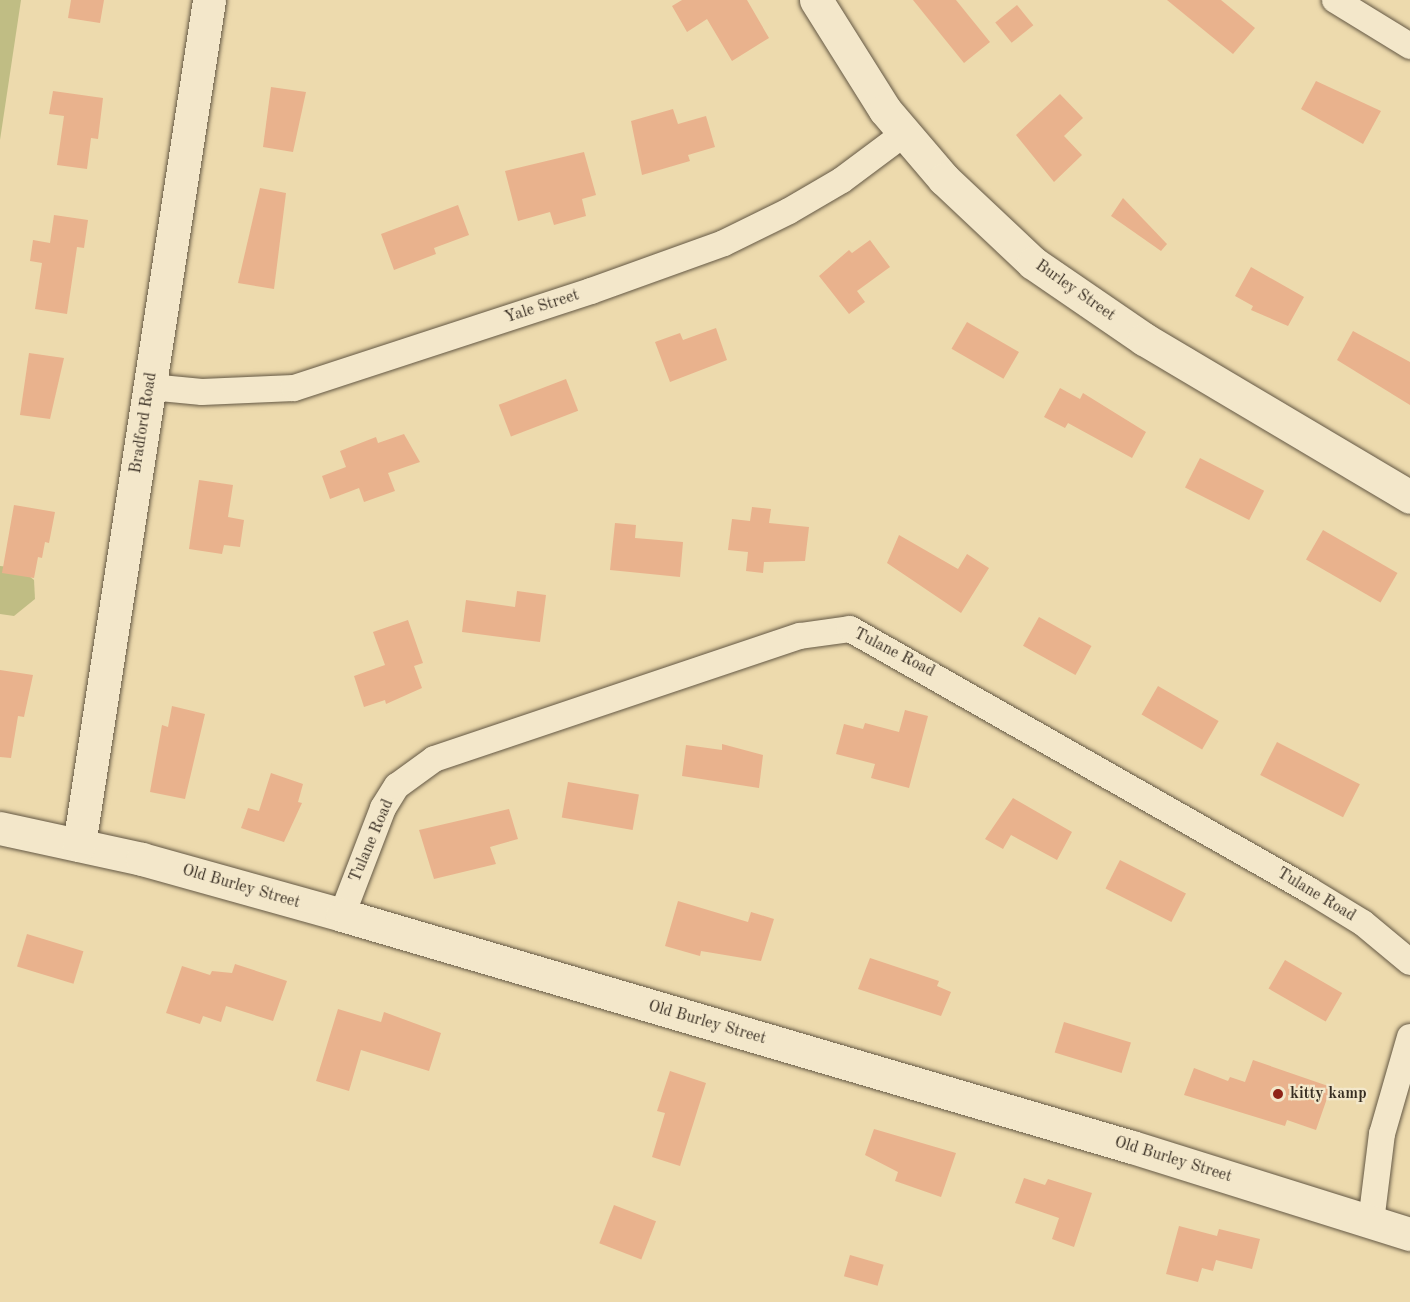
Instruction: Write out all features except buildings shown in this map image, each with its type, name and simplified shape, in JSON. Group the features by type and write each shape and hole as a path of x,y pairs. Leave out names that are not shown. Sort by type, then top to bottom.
{"street":[{"name":"Bradford Road","path":"79,845 209,0"},
{"name":"Burley Street","path":"816,0 885,110 944,179 1033,263 1144,339 1410,497"},
{"path":"1335,0 1410,46"},
{"name":"Yale Street","path":"150,387 202,392 294,388 580,294 724,243 789,211 842,180 905,133"},
{"name":"Tulane Road","path":"342,915 383,808 397,786 434,759 800,636 850,629 1309,890 1410,962"},
{"name":"Old Burley Street","path":"0,828 79,845 342,915 1132,1147 1410,1234"},
{"path":"1371,1222 1382,1134 1410,1038"}],"shaded area":[{"path":"0,0 21,0 0,140"},
{"path":"0,566 19,568 34,580 35,599 14,616 0,614"}],"place":[{"name":"kitty kamp","path":"1278,1094"}]}
